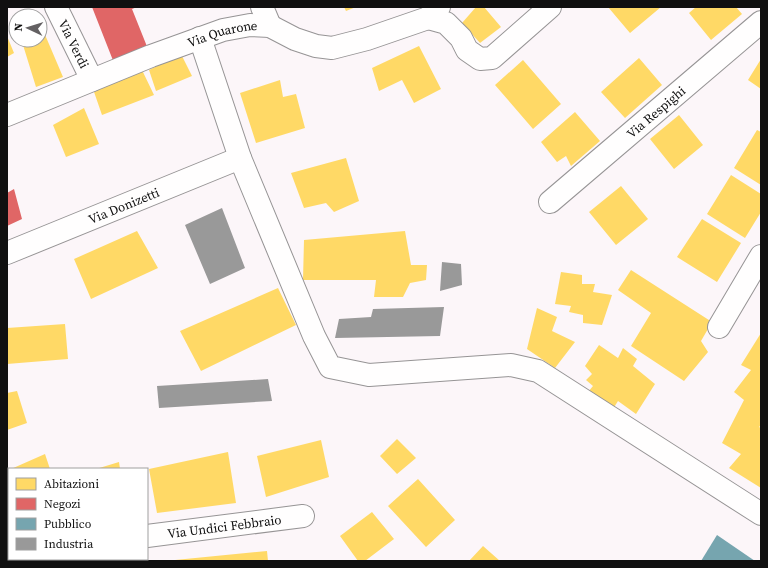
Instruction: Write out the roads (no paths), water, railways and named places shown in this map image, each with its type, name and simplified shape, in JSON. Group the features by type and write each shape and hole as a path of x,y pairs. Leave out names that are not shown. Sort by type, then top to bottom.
{"street":[{"name":"Via Verdi","path":"56,7 92,80"},
{"path":"425,14 446,23 460,38 467,50 480,59 492,58 550,7"},
{"name":"Via Quarone","path":"7,115 151,56 223,30 250,25 266,16 295,39 316,46 332,48 367,39 425,14"},
{"name":"Via Respighi","path":"550,202 761,22"},
{"path":"200,38 240,158 314,336 330,367 369,375 511,365 538,371 761,514"},
{"name":"Via Donizetti","path":"7,253 240,158"},
{"path":"719,327 761,256"},
{"name":"Via Undici Febbraio","path":"148,536 303,516"}]}
